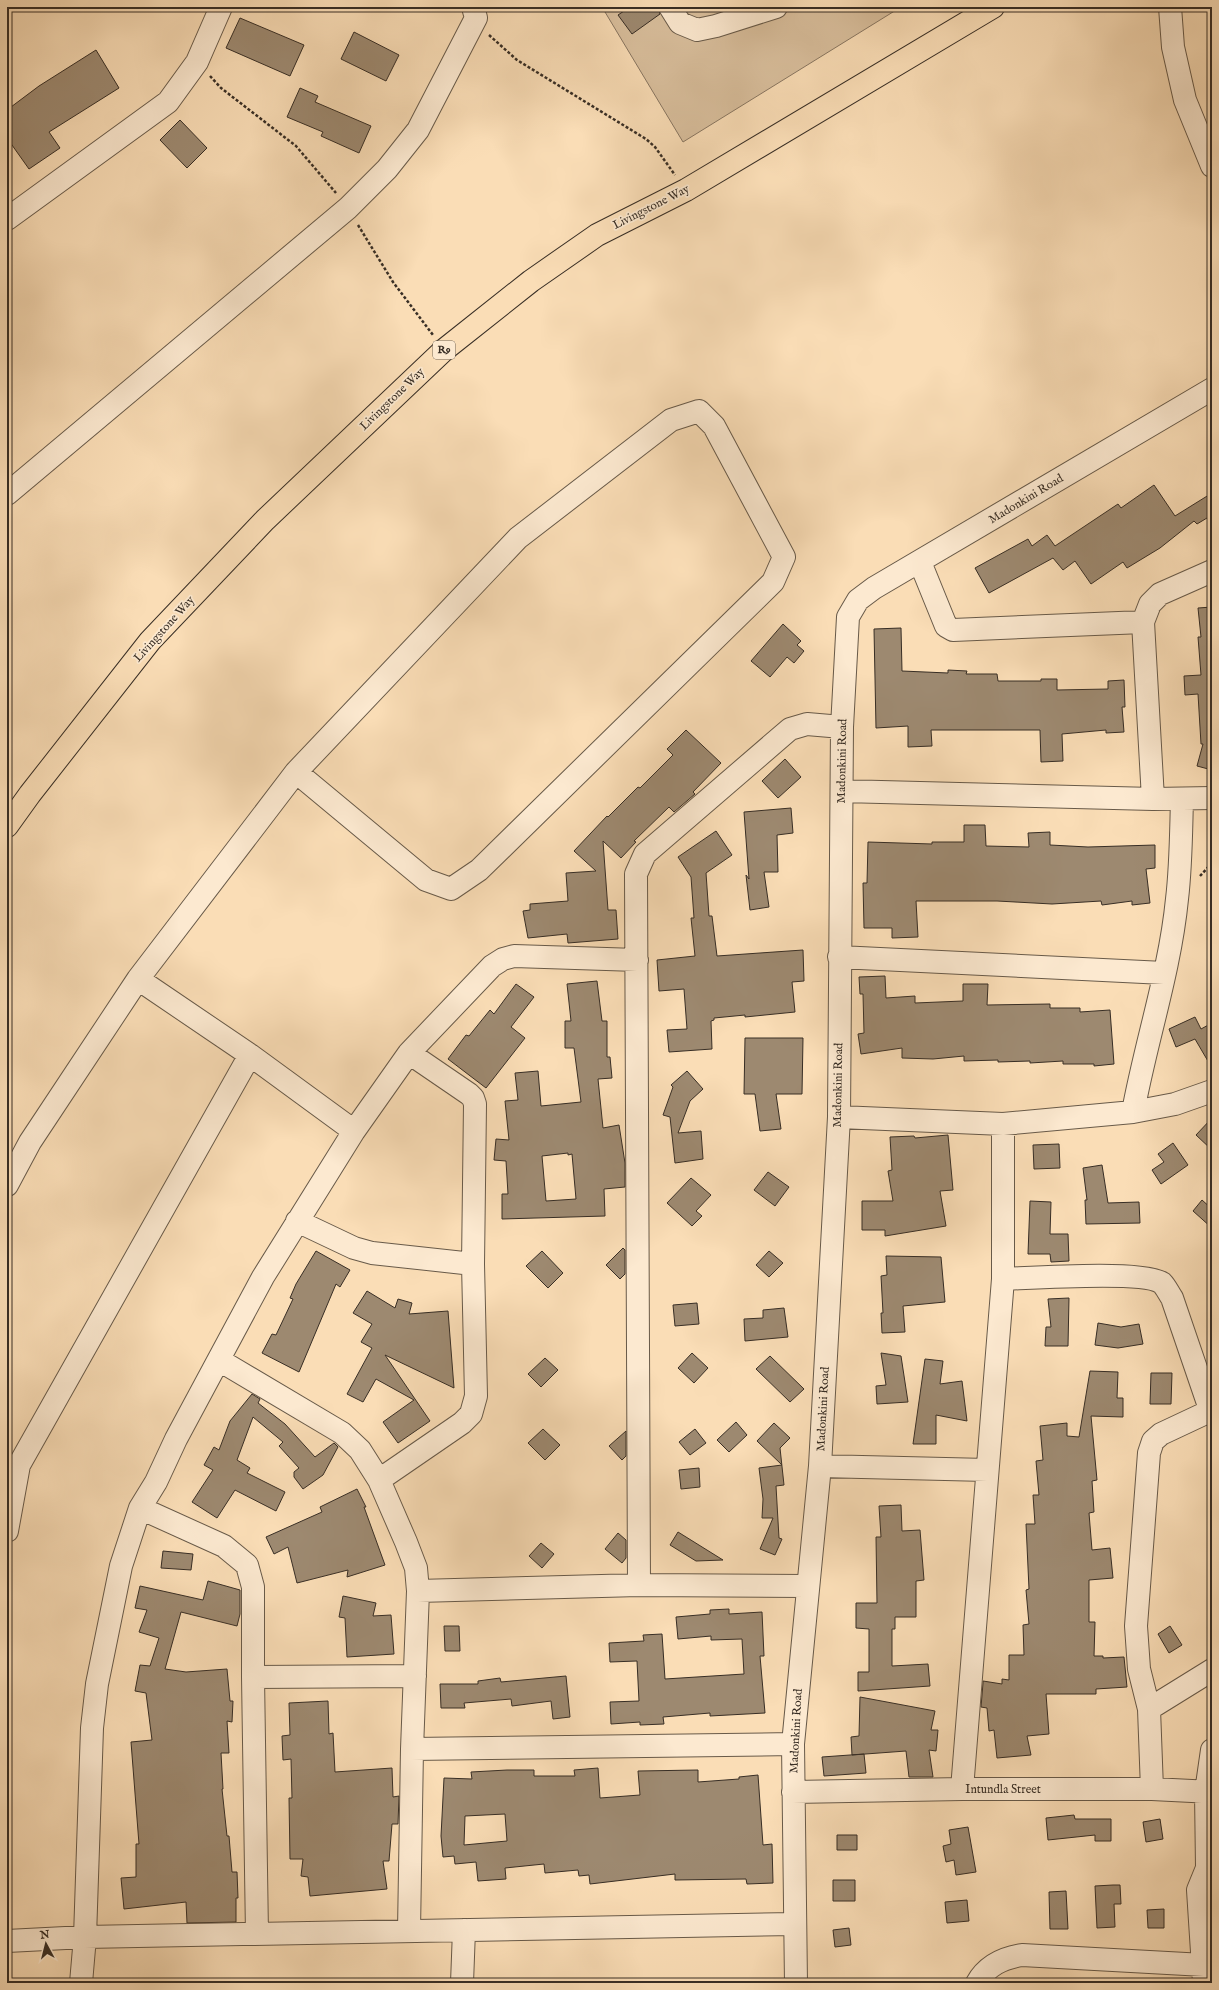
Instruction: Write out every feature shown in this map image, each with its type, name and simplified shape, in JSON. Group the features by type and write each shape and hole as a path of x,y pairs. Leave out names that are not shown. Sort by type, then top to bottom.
{"highway":[{"name":"Livingstone Way","path":"7,826 30,794 150,641 265,520 444,350 531,281 597,235 686,190 993,7"}],"street":[{"path":"7,219 168,102 197,62 221,7"},
{"path":"670,7 680,23 697,30 716,26 776,7"},
{"path":"1170,7 1173,47 1185,100 1212,166"},
{"path":"7,494 348,208 387,169 418,130 474,13"},
{"name":"Madonkini Road","path":"796,1983 794,1924 793,1744 820,1466 839,1116 839,957 842,727 848,617 858,600 874,588 1212,389"},
{"path":"7,1185 30,1142 138,979 296,772 518,538 671,420 699,411 714,426 784,556 773,582 479,870 451,889 426,880 296,772"},
{"path":"920,562 946,626 953,630 1143,622"},
{"path":"1153,800 1143,622 1150,604 1160,594 1212,571"},
{"path":"639,1585 636,874 645,854 790,729 807,724 842,727"},
{"path":"842,791 1153,800 1212,798"},
{"path":"1132,1112 1164,973 1178,899 1182,799"},
{"path":"81,1983 85,1937 92,1728 97,1684 121,1566 140,1508 156,1482 176,1438 263,1278 354,1130 409,1053 484,972 503,959 526,956 637,960"},
{"path":"839,957 1164,973"},
{"path":"138,979 250,1055 354,1130"},
{"path":"379,1480 462,1423 471,1414 476,1396 473,1264 475,1119 473,1098 409,1053"},
{"path":"7,1531 19,1465 250,1055"},
{"path":"839,1116 1003,1124 1132,1112 1175,1104 1212,1091"},
{"path":"962,1789 1002,1279 1003,1124"},
{"path":"297,1221 354,1248 372,1253 473,1264"},
{"path":"1002,1279 1109,1275 1141,1277 1161,1283 1172,1298 1211,1413 1161,1434 1153,1441 1149,1453 1136,1626 1139,1669 1149,1709 1152,1789"},
{"path":"219,1360 342,1433 360,1450 379,1480 416,1568 418,1591 412,1749 409,1931"},
{"path":"820,1466 987,1470"},
{"path":"140,1508 224,1546 246,1565 253,1587 253,1677 258,1934"},
{"path":"418,1591 639,1585 808,1586"},
{"path":"1149,1709 1212,1670"},
{"path":"253,1677 415,1676"},
{"path":"412,1749 793,1744"},
{"path":"977,1983 992,1965 1007,1958 1022,1956 1204,1974 1198,1890 1210,1874 1209,1792 1212,1750"},
{"name":"Intundla Street","path":"793,1792 962,1789 1152,1789 1209,1792"},
{"path":"7,1941 85,1937 794,1924"},
{"path":"462,1983 464,1930"}],"path":[{"path":"474,13 493,40 517,60 646,139 654,147 686,190"},
{"path":"197,62 221,88 296,146 348,208 393,282 444,350"}],"shaded area":[{"path":"602,7 901,7 683,142"}],"building":[{"path":"630,7 658,7 660,14 632,34 618,15"},
{"path":"240,18 304,45 290,76 226,48"},
{"path":"354,32 399,55 386,81 341,59"},
{"path":"96,50 119,88 49,132 60,148 29,169 7,138 7,110 39,86"},
{"path":"300,88 318,96 315,102 371,126 359,153 321,136 323,132 287,117"},
{"path":"180,120 207,148 187,168 160,140"},
{"path":"1154,485 1175,516 1212,493 1212,515 1197,524 1194,521 1160,548 1127,568 1123,562 1091,584 1075,561 1063,570 1053,558 989,593 975,568 1028,539 1032,546 1047,535 1055,546 1118,504 1121,508"},
{"path":"1212,607 1212,770 1197,766 1203,744 1201,744 1198,694 1185,695 1184,676 1201,675 1198,637 1201,637 1198,608"},
{"path":"783,624 801,641 797,645 804,651 794,663 787,657 770,677 751,661"},
{"path":"901,628 902,671 948,673 948,670 967,671 966,674 997,674 998,681 1041,681 1041,679 1057,679 1057,690 1108,689 1108,681 1124,680 1125,707 1122,707 1124,732 1106,733 1106,730 1062,734 1063,761 1041,762 1040,730 931,730 932,746 908,747 908,726 876,728 874,629"},
{"path":"686,730 721,763 693,792 695,794 674,812 669,807 634,841 636,842 621,858 603,841 608,910 616,910 618,939 568,943 567,934 528,938 523,911 530,910 530,904 568,901 566,873 596,871 574,851 607,816 608,817 638,787 640,788 673,755 667,749"},
{"path":"785,759 801,777 778,798 762,781"},
{"path":"791,808 793,833 777,835 778,872 764,872 769,907 750,910 746,875 749,879 744,812"},
{"path":"964,825 985,825 986,846 1029,847 1028,833 1050,832 1050,845 1088,847 1155,845 1155,868 1146,869 1150,903 1132,905 1132,901 1102,905 1101,901 1052,904 997,901 916,901 918,937 892,938 892,928 864,928 863,883 867,883 868,842 932,844 932,842 964,842"},
{"path":"716,831 732,855 706,873 709,916 712,916 717,956 803,950 804,981 792,982 795,1012 745,1017 745,1015 714,1018 714,1020 711,1021 712,1049 669,1052 667,1030 687,1029 684,989 659,991 657,960 695,956 691,918 694,918 691,877 678,857"},
{"path":"885,976 886,998 915,996 915,1003 963,1001 963,984 988,984 987,1005 1050,1004 1050,1008 1080,1008 1080,1012 1110,1010 1114,1064 1094,1066 1094,1064 1063,1064 1063,1061 1030,1063 1030,1061 998,1062 998,1060 964,1061 964,1056 933,1059 902,1058 902,1048 861,1054 858,1034 864,1033 863,994 860,994 859,977"},
{"path":"597,981 602,1021 607,1021 607,1057 610,1057 612,1078 598,1079 603,1128 619,1125 625,1163 625,1187 604,1189 605,1216 502,1219 502,1194 508,1194 506,1161 494,1160 496,1139 509,1140 505,1101 518,1100 515,1073 538,1071 541,1106 581,1102 574,1048 565,1048 565,1021 571,1021 567,984","holes":["568,1153 568,1155 572,1154 576,1199 546,1201 542,1156"]},
{"path":"516,984 534,997 511,1027 525,1038 486,1088 448,1059 466,1035 469,1036 490,1010 494,1014"},
{"path":"1195,1017 1201,1029 1212,1023 1212,1068 1195,1039 1176,1047 1169,1029"},
{"path":"745,1038 803,1038 802,1094 776,1094 781,1129 760,1131 755,1094 744,1094"},
{"path":"687,1071 703,1089 690,1101 678,1133 701,1131 703,1159 675,1163 670,1117 663,1115 673,1087 671,1085"},
{"path":"1212,1118 1212,1150 1196,1135"},
{"path":"948,1135 953,1190 940,1191 946,1226 885,1236 885,1230 862,1230 862,1201 893,1201 888,1171 892,1170 890,1137 914,1136 915,1138"},
{"path":"1173,1143 1188,1165 1161,1184 1152,1170 1164,1162 1158,1154"},
{"path":"1059,1144 1060,1168 1034,1169 1033,1145"},
{"path":"1102,1165 1108,1203 1139,1202 1140,1223 1086,1224 1085,1200 1087,1200 1083,1168"},
{"path":"768,1172 789,1187 775,1206 754,1190"},
{"path":"691,1178 711,1195 696,1211 702,1216 692,1226 667,1203"},
{"path":"1202,1200 1212,1209 1212,1228 1193,1211"},
{"path":"1030,1201 1051,1202 1050,1234 1068,1234 1069,1261 1051,1262 1050,1254 1028,1254"},
{"path":"623,1248 625,1250 625,1274 620,1279 606,1265"},
{"path":"316,1251 350,1270 340,1287 336,1284 299,1372 262,1353 272,1334 276,1335 293,1299 290,1298 296,1284"},
{"path":"542,1251 563,1273 548,1288 526,1266"},
{"path":"769,1251 783,1263 769,1277 756,1265"},
{"path":"886,1256 941,1257 945,1302 903,1306 905,1332 882,1333 881,1313 883,1313 881,1276 887,1275"},
{"path":"367,1291 395,1308 398,1299 412,1303 409,1314 448,1311 454,1388 385,1355 430,1421 398,1443 383,1422 414,1400 376,1379 363,1402 347,1394 372,1348 361,1342 372,1324 353,1313"},
{"path":"1069,1298 1068,1346 1045,1346 1046,1327 1051,1327 1048,1299"},
{"path":"697,1303 699,1324 675,1326 673,1305"},
{"path":"784,1308 788,1337 745,1341 744,1319 763,1318 763,1310"},
{"path":"1098,1323 1121,1327 1139,1324 1143,1344 1118,1348 1095,1345"},
{"path":"692,1353 708,1368 694,1383 678,1368"},
{"path":"881,1353 901,1356 908,1402 877,1404 876,1386 886,1385"},
{"path":"770,1356 804,1389 790,1402 756,1369"},
{"path":"545,1358 558,1370 541,1387 528,1374"},
{"path":"925,1359 943,1361 940,1384 962,1381 967,1421 936,1415 936,1444 913,1444"},
{"path":"1090,1371 1118,1372 1117,1398 1123,1398 1123,1417 1091,1416 1097,1480 1092,1481 1094,1512 1089,1513 1092,1550 1110,1548 1113,1578 1089,1580 1089,1622 1095,1622 1094,1656 1103,1656 1103,1658 1124,1657 1127,1687 1096,1689 1096,1694 1046,1694 1049,1734 1027,1736 1031,1755 997,1758 994,1730 989,1731 987,1708 981,1707 983,1681 1002,1684 1002,1679 1009,1680 1009,1655 1024,1655 1023,1625 1029,1624 1026,1590 1029,1589 1026,1524 1035,1524 1033,1495 1039,1495 1036,1461 1043,1460 1040,1426 1067,1423 1067,1436 1079,1437"},
{"path":"1151,1373 1172,1373 1171,1404 1150,1404"},
{"path":"252,1394 260,1399 258,1403 285,1424 315,1457 334,1443 338,1447 323,1475 303,1489 294,1477 294,1472 299,1468 279,1446 283,1442 253,1417 237,1460 250,1468 247,1473 285,1492 276,1511 235,1490 217,1518 192,1502 213,1470 204,1465 214,1447 219,1450 230,1421"},
{"path":"736,1422 747,1435 729,1452 717,1440"},
{"path":"774,1423 790,1438 780,1448 782,1465 757,1441"},
{"path":"543,1429 560,1445 545,1460 528,1443"},
{"path":"695,1429 706,1443 690,1455 679,1442"},
{"path":"626,1431 626,1456 622,1460 609,1446"},
{"path":"782,1465 784,1485 776,1486 779,1538 782,1539 775,1555 760,1549 773,1518 762,1518 763,1499 759,1468"},
{"path":"699,1468 700,1487 681,1489 679,1470"},
{"path":"357,1489 366,1507 364,1507 385,1565 347,1577 348,1570 297,1583 288,1547 274,1554 266,1537 322,1512 320,1507"},
{"path":"901,1505 902,1531 920,1530 924,1580 916,1581 916,1617 895,1617 895,1629 892,1629 892,1666 928,1664 930,1686 858,1691 858,1672 869,1672 869,1629 856,1628 856,1603 877,1603 876,1537 881,1537 879,1506"},
{"path":"678,1532 723,1560 696,1561 670,1545"},
{"path":"618,1533 626,1540 626,1558 622,1563 605,1549"},
{"path":"541,1543 554,1554 542,1568 529,1556"},
{"path":"163,1551 193,1554 191,1570 161,1568"},
{"path":"208,1581 240,1590 240,1614 237,1626 181,1612 165,1669 186,1672 227,1669 230,1701 233,1701 232,1722 227,1721 229,1753 221,1753 222,1789 227,1836 229,1836 232,1872 237,1872 238,1898 236,1898 236,1922 187,1923 186,1902 124,1909 121,1878 136,1877 136,1844 139,1844 131,1742 152,1740 146,1693 135,1691 140,1665 150,1666 159,1638 139,1632 147,1610 135,1608 140,1586 203,1600"},
{"path":"343,1596 376,1603 373,1616 391,1615 394,1654 347,1657 345,1618 339,1617"},
{"path":"729,1609 729,1614 762,1612 764,1656 760,1656 765,1713 710,1716 710,1713 663,1717 664,1724 640,1725 640,1722 611,1724 610,1702 639,1701 637,1661 610,1662 609,1643 644,1641 643,1635 662,1634 665,1679 744,1674 742,1639 711,1640 711,1636 678,1639 676,1617 710,1614 710,1610"},
{"path":"444,1626 459,1626 460,1651 445,1651"},
{"path":"1170,1626 1182,1645 1169,1653 1158,1634"},
{"path":"566,1676 570,1717 553,1719 551,1701 512,1706 511,1699 464,1703 465,1708 441,1708 440,1684 478,1684 478,1681 500,1678 501,1682"},
{"path":"860,1697 935,1711 931,1730 938,1730 936,1751 929,1750 933,1777 909,1777 906,1751 852,1755 851,1737 859,1736"},
{"path":"328,1701 329,1734 333,1733 335,1772 392,1768 393,1797 399,1796 398,1824 392,1824 389,1861 383,1861 387,1889 310,1896 308,1877 301,1876 303,1859 290,1859 289,1798 292,1798 291,1759 283,1760 282,1736 290,1735 289,1703"},
{"path":"864,1754 866,1773 824,1776 822,1757"},
{"path":"598,1768 600,1798 640,1795 638,1771 698,1770 698,1782 739,1779 739,1777 758,1775 763,1845 772,1844 773,1883 747,1884 746,1879 675,1880 675,1874 590,1884 589,1875 579,1876 578,1870 545,1873 544,1864 505,1868 506,1879 478,1881 476,1862 455,1864 454,1856 443,1857 441,1836 444,1778 472,1779 471,1772 507,1770 534,1770 534,1776 575,1776 574,1770","holes":["505,1814 507,1841 464,1845 465,1816"]},
{"path":"1074,1815 1075,1819 1111,1819 1111,1841 1095,1841 1095,1835 1048,1840 1046,1818"},
{"path":"1160,1819 1163,1839 1146,1842 1143,1822"},
{"path":"968,1827 976,1872 956,1875 954,1860 946,1862 943,1846 951,1844 949,1830"},
{"path":"837,1835 857,1835 857,1850 837,1850"},
{"path":"833,1880 855,1880 855,1901 833,1901"},
{"path":"1120,1885 1121,1904 1114,1904 1115,1927 1097,1928 1095,1886"},
{"path":"1066,1891 1068,1929 1050,1929 1049,1892"},
{"path":"967,1900 969,1921 947,1923 945,1902"},
{"path":"1164,1909 1164,1928 1148,1928 1147,1910"},
{"path":"849,1928 851,1945 835,1947 833,1930"}]}
